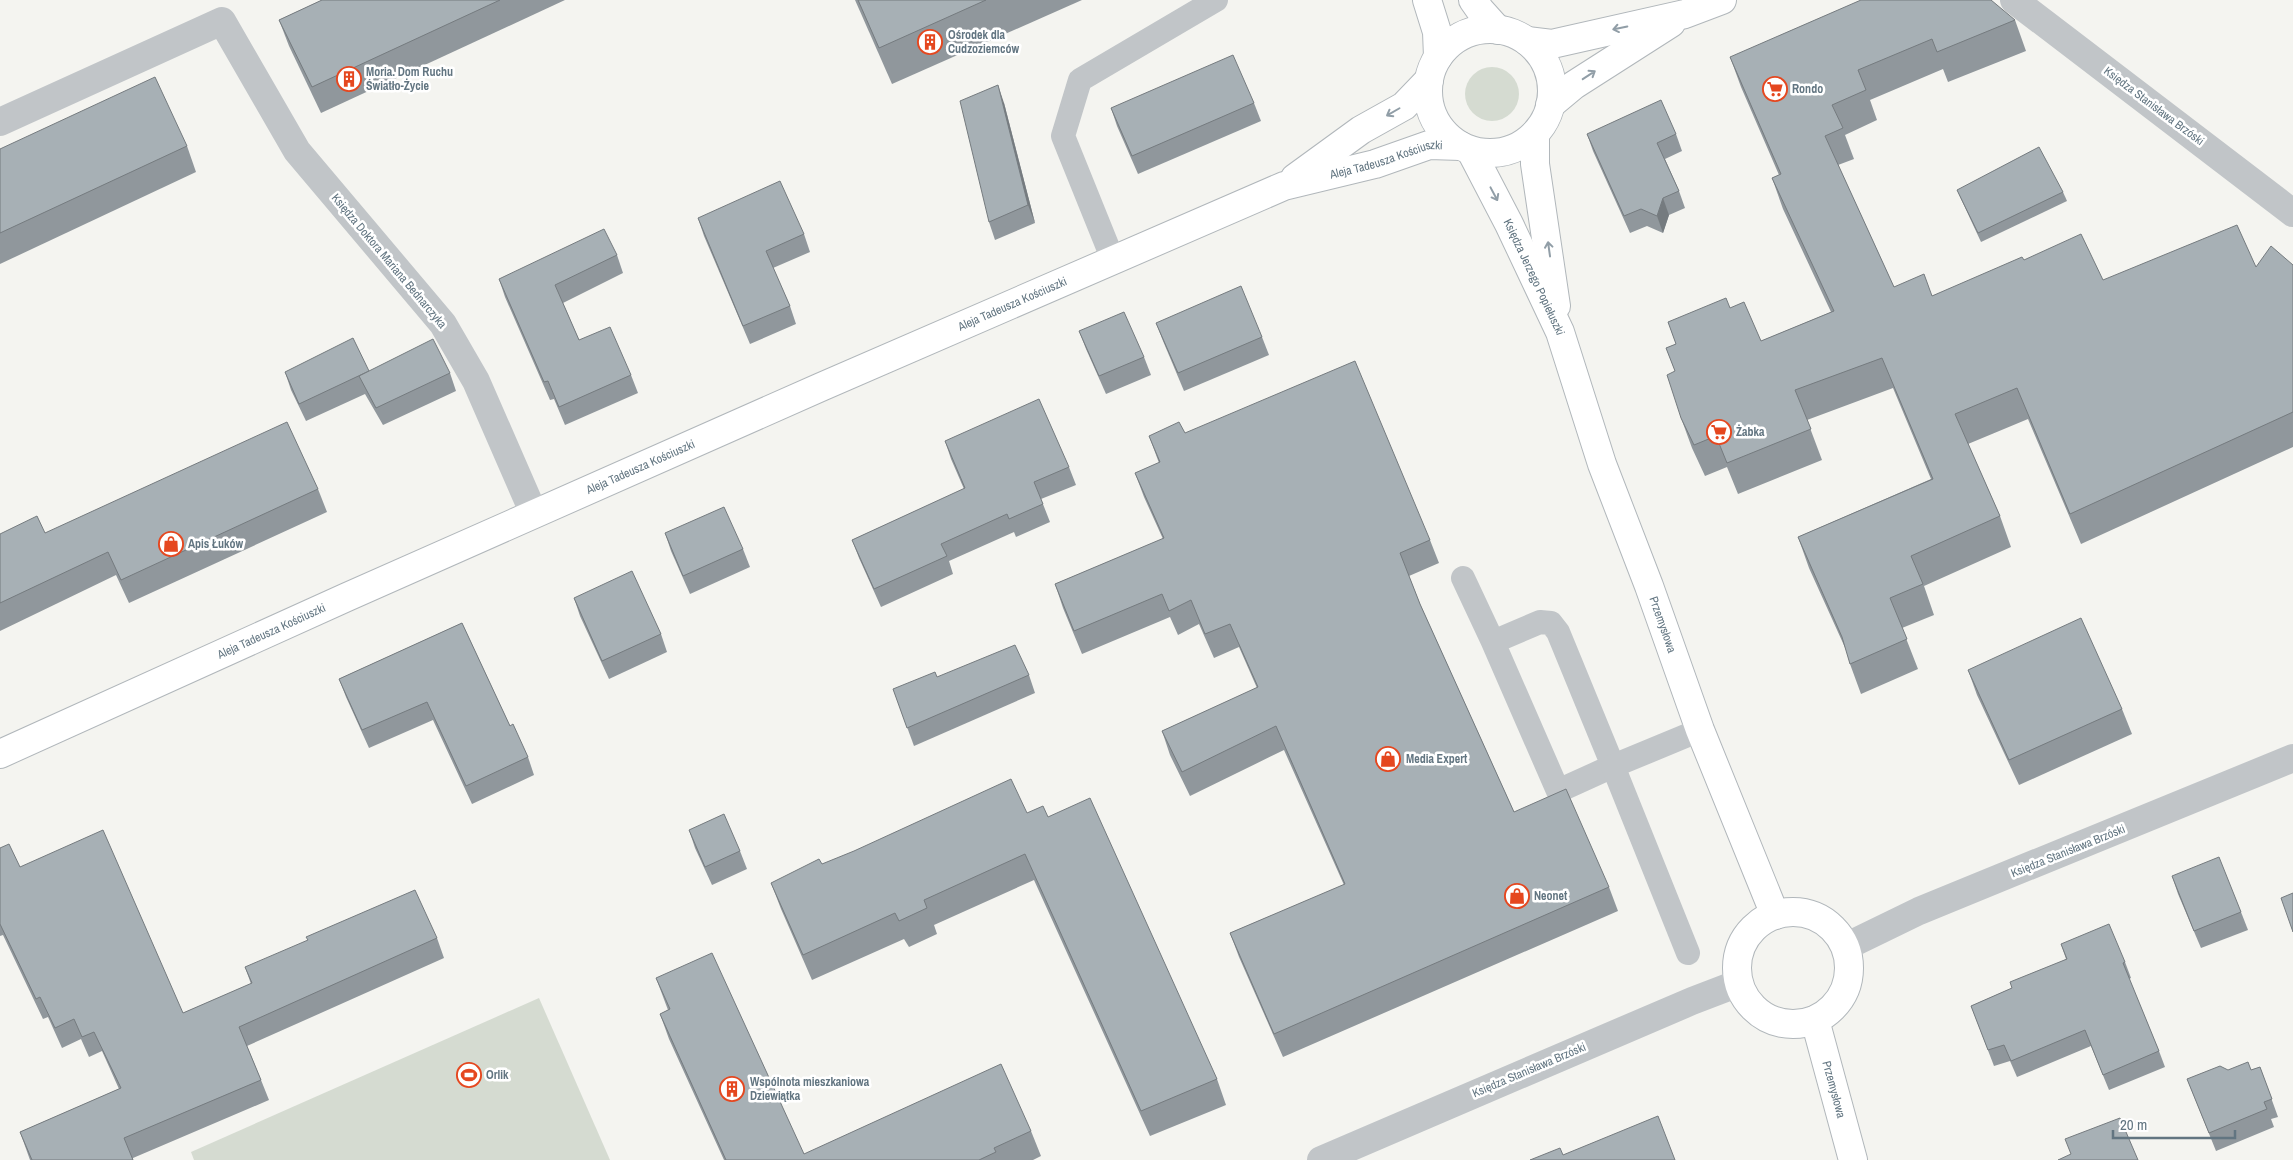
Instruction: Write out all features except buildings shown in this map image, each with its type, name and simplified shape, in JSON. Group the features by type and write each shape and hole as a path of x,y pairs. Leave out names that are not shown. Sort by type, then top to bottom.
{"street":[{"path":"1427,0 1437,32 1434,68 1428,92 1434,118 1450,139 1466,148 1485,153 1512,149 1536,134 1542,125 1550,105 1552,87 1548,70 1540,54 1527,41 1514,34 1486,29 1464,35 1445,48 1434,68"},
{"path":"1474,0 1480,10 1498,30"},
{"path":"1527,41 1552,44 1685,14 1722,0"},
{"name":"Księdza Stanisława Brzóski","path":"2014,0 2293,213"},
{"path":"1550,105 1574,85 1685,14"},
{"name":"Księdza Doktora Mariana Bednarczyka","path":"0,122 222,22 297,151 443,324 476,381 534,514"},
{"name":"Aleja Tadeusza Kościuszki","path":"1284,186 1361,130 1404,106 1434,68"},
{"name":"Księdza Jerzego Popiełuszki","path":"1536,134 1535,164 1560,332"},
{"name":"Aleja Tadeusza Kościuszki","path":"0,754 534,514 1284,186 1375,164 1429,145 1466,148"},
{"name":"Księdza Jerzego Popiełuszki","path":"1466,148 1509,224 1560,332"},
{"name":"Przemysłowa","path":"1560,332 1602,464 1649,586 1700,730 1775,915"},
{"name":"Księdza Stanisława Brzóski","path":"1845,947 1919,911 2293,758"},
{"path":"1792,912 1808,914 1824,920 1837,932 1845,947 1849,964 1848,982 1841,997 1830,1011 1815,1020 1801,1024 1788,1024 1763,1015 1748,1001 1739,984 1737,966 1740,950 1748,934 1760,922 1775,915 1792,912"},
{"name":"Księdza Stanisława Brzóski","path":"1321,1160 1699,998 1739,984"},
{"name":"Przemysłowa","path":"1815,1020 1852,1160"}],"lane":[{"path":"1113,260 1063,136 1080,80 1216,0"},
{"path":"1463,578 1558,791 1700,730"},
{"path":"1493,642 1540,622 1551,623 1558,632 1688,953"}],"shaded area":[{"path":"1492,67 1502,69 1511,75 1517,84 1519,94 1517,104 1511,113 1502,119 1492,121 1482,119 1473,113 1467,104 1465,94 1467,84 1473,75 1482,69"},
{"name":"Orlik","path":"539,998 610,1160 194,1160 191,1152"}],"place":[{"name":"Ośrodek dla Cudzoziemców","path":"930,42"},
{"name":"Moria. Dom Ruchu Światło-Życie","path":"349,79"},
{"name":"Rondo","path":"1775,89"},
{"name":"Żabka","path":"1719,432"},
{"name":"Apis Łuków","path":"171,544"},
{"name":"Media Expert","path":"1388,759"},
{"name":"Neonet","path":"1517,896"},
{"name":"Orlik","path":"469,1075"},
{"name":"Wspólnota mieszkaniowa Dziewiątka","path":"732,1089"}]}
